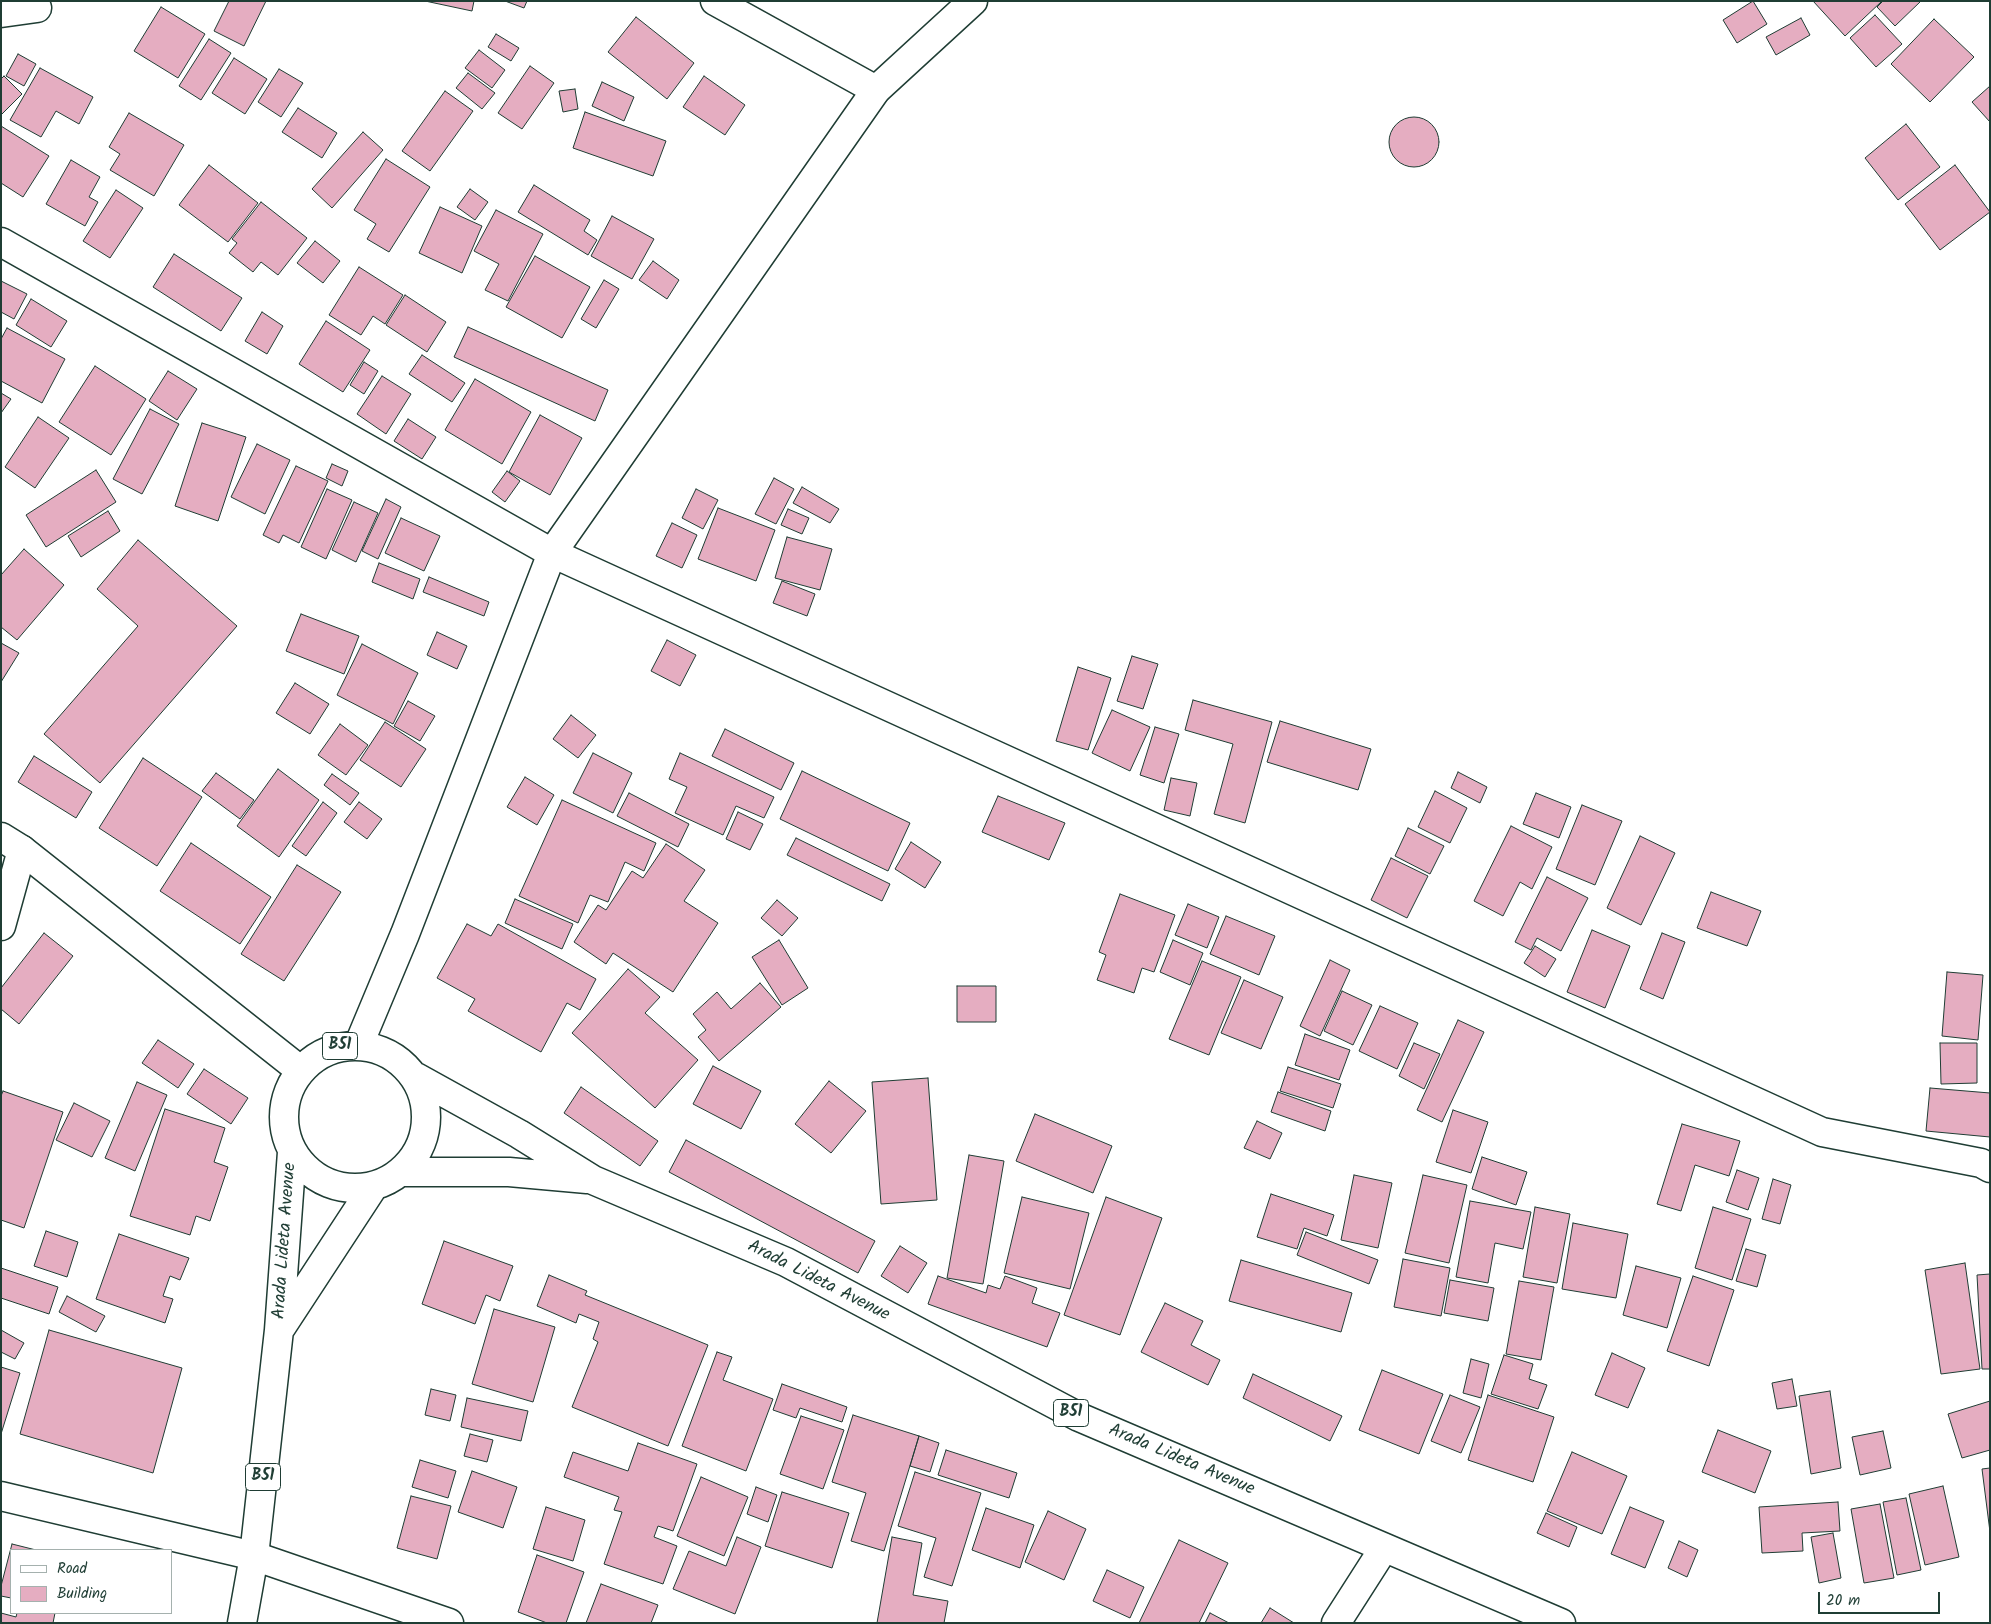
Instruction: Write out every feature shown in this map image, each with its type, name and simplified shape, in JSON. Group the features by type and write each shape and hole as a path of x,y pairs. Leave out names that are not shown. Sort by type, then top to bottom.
{"main road":[{"path":"715,1 876,90"},
{"path":"359,1044 405,934 552,552 876,90 973,1"},
{"path":"1,12 37,8"},
{"path":"1,242 552,552 1822,1132 1981,1163 1990,1168"},
{"path":"1,926 11,843"},
{"path":"11,843 300,1070"},
{"name":"Arada Lideta Avenue","path":"242,1623 254,1556 280,1330 292,1152 284,1124 286,1096 300,1070 317,1056 337,1046 359,1044 391,1053 416,1077 519,1134 593,1180 786,1262 1079,1417 1561,1623"},
{"name":"Arada Lideta Avenue","path":"404,1172 423,1142 427,1107 416,1077"},
{"name":"Arada Lideta Avenue","path":"292,1152 311,1174 336,1187 373,1187 404,1172 509,1172 593,1180"},
{"name":"Arada Lideta Avenue","path":"280,1330 373,1187"},
{"path":"1,1496 254,1556 449,1623"},
{"path":"1336,1623 1384,1548"}],"building":[{"path":"229,1 266,1 244,46 214,31"},
{"path":"425,1 474,1 472,11"},
{"path":"505,1 527,1 524,8"},
{"path":"1753,1 1767,24 1737,43 1723,20"},
{"path":"1813,1 1881,1 1881,2 1845,36"},
{"path":"1883,1 1921,1 1895,26 1877,7"},
{"path":"161,7 205,34 178,78 134,51"},
{"path":"1875,15 1902,44 1876,67 1850,38"},
{"path":"636,17 694,63 667,99 608,52"},
{"path":"1801,18 1810,35 1776,55 1766,37"},
{"path":"1934,19 1974,57 1930,102 1891,64"},
{"path":"496,34 519,48 511,61 488,47"},
{"path":"209,39 231,53 201,100 179,86"},
{"path":"479,50 505,70 492,88 465,68"},
{"path":"18,54 36,64 24,86 6,76"},
{"path":"234,58 267,79 245,114 212,93"},
{"path":"530,66 554,83 522,129 498,113"},
{"path":"40,68 93,97 79,124 56,111 41,137 10,120"},
{"path":"279,69 303,83 281,117 258,102"},
{"path":"468,73 495,93 482,109 456,88"},
{"path":"4,76 22,94 1,115 1,79"},
{"path":"704,76 745,105 725,135 683,107"},
{"path":"602,82 634,97 624,121 592,106"},
{"path":"1990,86 1990,122 1972,102"},
{"path":"575,89 578,109 563,112 559,91"},
{"path":"445,91 473,111 430,171 402,151"},
{"path":"298,108 337,133 322,158 282,132"},
{"path":"585,112 666,141 653,176 573,148"},
{"path":"129,113 184,145 154,196 110,170 120,154 109,147"},
{"path":"1409,117 1419,117 1432,124 1439,137 1439,147 1432,160 1419,167 1409,167 1400,163 1393,156 1389,147 1389,137 1393,128 1400,121"},
{"path":"1906,124 1940,167 1898,200 1865,158"},
{"path":"1,126 49,156 23,197 1,183"},
{"path":"363,132 383,150 332,208 312,189"},
{"path":"386,159 430,187 389,252 367,239 376,224 354,210"},
{"path":"71,160 100,177 89,197 98,202 85,226 46,204"},
{"path":"209,165 258,203 228,242 179,205"},
{"path":"1955,165 1990,212 1940,250 1905,204"},
{"path":"534,185 590,220 584,231 597,240 588,255 518,212"},
{"path":"470,189 488,202 475,220 457,207"},
{"path":"116,190 143,208 110,258 83,241"},
{"path":"261,202 307,238 278,275 261,262 253,272 229,253 237,243 232,239"},
{"path":"440,207 482,226 462,273 419,253"},
{"path":"496,210 543,234 508,301 485,290 499,264 474,251"},
{"path":"612,216 654,239 632,279 591,256"},
{"path":"315,241 340,261 323,283 297,263"},
{"path":"174,254 242,298 221,331 153,287"},
{"path":"535,256 590,287 562,338 506,307"},
{"path":"653,261 679,280 667,299 639,280"},
{"path":"359,267 403,295 385,324 373,316 361,335 329,315"},
{"path":"604,280 619,289 596,328 581,319"},
{"path":"1,281 27,294 14,319 1,312"},
{"path":"405,295 446,322 427,352 386,325"},
{"path":"31,299 67,321 51,347 16,325"},
{"path":"262,312 283,326 267,354 245,341"},
{"path":"326,321 370,350 343,392 299,364"},
{"path":"468,327 608,390 595,421 454,357"},
{"path":"7,328 65,359 42,403 1,381 1,339"},
{"path":"422,355 465,383 452,402 409,374"},
{"path":"364,362 378,371 364,394 350,385"},
{"path":"95,366 146,399 111,455 59,422"},
{"path":"168,371 197,389 177,420 149,401"},
{"path":"382,376 411,394 386,434 357,414"},
{"path":"475,379 531,412 502,464 445,430"},
{"path":"1,393 11,399 1,413"},
{"path":"150,409 179,424 142,494 113,479"},
{"path":"540,415 582,438 550,495 509,472"},
{"path":"38,417 69,438 35,488 5,467"},
{"path":"408,419 436,437 422,459 394,441"},
{"path":"202,423 246,437 218,521 175,506"},
{"path":"257,444 290,460 265,514 231,497"},
{"path":"332,464 348,471 342,486 326,478"},
{"path":"296,466 328,481 299,543 283,535 279,543 263,535"},
{"path":"96,470 116,502 46,547 26,515"},
{"path":"507,471 520,481 505,502 492,492"},
{"path":"774,478 794,489 776,524 755,514"},
{"path":"802,487 839,509 830,523 793,503"},
{"path":"327,489 352,500 326,559 301,547"},
{"path":"696,489 718,500 703,529 682,518"},
{"path":"386,499 401,507 378,559 362,551"},
{"path":"354,502 378,513 356,562 332,550"},
{"path":"718,508 775,530 756,581 698,559"},
{"path":"788,509 809,518 802,534 781,525"},
{"path":"108,511 120,531 81,557 68,536"},
{"path":"401,518 440,536 424,571 385,553"},
{"path":"672,523 697,535 682,568 656,556"},
{"path":"787,537 832,549 820,590 775,578"},
{"path":"138,540 237,626 100,783 44,734 138,626 97,589"},
{"path":"24,549 64,585 17,640 1,627 1,575"},
{"path":"379,563 420,579 413,599 372,582"},
{"path":"429,577 489,602 484,616 423,592"},
{"path":"782,581 815,594 807,616 773,603"},
{"path":"301,614 359,636 344,674 286,651"},
{"path":"437,632 467,646 457,669 427,655"},
{"path":"667,640 696,655 680,686 651,671"},
{"path":"1,643 19,653 1,682"},
{"path":"362,644 418,673 393,724 337,695"},
{"path":"1132,656 1158,664 1143,709 1117,701"},
{"path":"1078,667 1111,678 1088,750 1056,741"},
{"path":"295,683 329,704 310,734 276,713"},
{"path":"1193,700 1272,722 1245,823 1214,814 1233,744 1185,730"},
{"path":"408,701 435,716 420,741 394,726"},
{"path":"1112,710 1150,727 1130,771 1092,753"},
{"path":"571,715 596,735 578,758 553,739"},
{"path":"1280,721 1371,749 1358,790 1267,762"},
{"path":"385,722 426,749 401,787 360,760"},
{"path":"340,724 368,745 346,775 318,755"},
{"path":"1155,727 1179,734 1164,783 1140,775"},
{"path":"725,729 794,763 781,790 712,756"},
{"path":"593,753 632,773 613,813 573,793"},
{"path":"680,753 774,797 764,818 736,806 723,835 675,813 687,787 669,779"},
{"path":"34,756 92,792 76,818 18,782"},
{"path":"143,758 202,797 157,866 99,828"},
{"path":"278,769 319,800 279,857 237,826"},
{"path":"802,771 910,823 888,871 780,819"},
{"path":"1458,772 1487,787 1480,803 1451,788"},
{"path":"216,773 254,800 240,819 202,791"},
{"path":"332,774 359,793 350,805 324,785"},
{"path":"525,777 554,795 537,825 507,807"},
{"path":"1171,778 1197,783 1190,816 1164,810"},
{"path":"1435,791 1467,808 1450,843 1418,827"},
{"path":"629,793 689,824 678,847 617,816"},
{"path":"1536,793 1571,807 1559,838 1523,824"},
{"path":"998,796 1065,823 1049,860 982,832"},
{"path":"562,800 656,843 644,871 625,862 608,902 590,895 578,923 519,896"},
{"path":"323,802 337,813 306,856 292,846"},
{"path":"359,802 382,819 367,839 344,822"},
{"path":"1582,805 1622,821 1595,885 1556,869"},
{"path":"738,812 763,824 750,850 726,839"},
{"path":"1511,826 1552,847 1532,889 1520,882 1503,916 1474,901"},
{"path":"1408,828 1444,846 1430,874 1395,856"},
{"path":"1640,836 1675,853 1641,925 1607,908"},
{"path":"796,838 890,884 882,901 787,855"},
{"path":"911,842 941,862 925,888 895,869"},
{"path":"191,843 271,897 240,944 160,891"},
{"path":"666,844 705,870 684,901 718,923 673,992 613,953 606,964 574,942 598,905 606,910 632,871 643,878"},
{"path":"1391,858 1428,876 1407,918 1371,900"},
{"path":"297,865 341,892 284,981 241,954"},
{"path":"1547,877 1588,898 1561,951 1537,938 1531,950 1515,942"},
{"path":"1711,892 1761,911 1747,946 1697,928"},
{"path":"1120,894 1175,915 1154,972 1142,968 1134,993 1097,980 1106,955 1099,952"},
{"path":"515,899 573,924 562,949 505,923"},
{"path":"777,900 798,918 782,936 761,918"},
{"path":"1188,904 1219,917 1207,948 1175,935"},
{"path":"1226,916 1275,936 1259,975 1210,954"},
{"path":"467,924 491,936 498,924 596,979 580,1010 567,1003 541,1052 468,1011 475,999 437,978"},
{"path":"1592,930 1630,946 1605,1008 1567,992"},
{"path":"44,933 73,956 19,1024 1,1009 1,988"},
{"path":"1662,933 1685,942 1663,999 1640,989"},
{"path":"779,940 808,988 782,1005 752,957"},
{"path":"1173,940 1203,953 1190,985 1160,972"},
{"path":"1535,946 1556,959 1545,977 1524,963"},
{"path":"1330,960 1350,970 1320,1036 1300,1026"},
{"path":"1202,961 1241,977 1209,1055 1169,1039"},
{"path":"628,969 660,997 645,1013 698,1060 655,1108 572,1033"},
{"path":"1947,972 1983,975 1978,1040 1942,1036"},
{"path":"1244,980 1283,997 1261,1049 1221,1033"},
{"path":"760,983 781,1007 719,1061 698,1037 706,1030 693,1014 717,992 731,1009"},
{"path":"957,986 996,986 996,1022 957,1022"},
{"path":"1342,991 1372,1005 1353,1045 1324,1031"},
{"path":"1380,1006 1418,1023 1397,1069 1359,1051"},
{"path":"1458,1020 1484,1032 1442,1122 1417,1110"},
{"path":"1305,1034 1350,1050 1339,1080 1295,1065"},
{"path":"158,1040 194,1064 178,1088 142,1063"},
{"path":"1414,1043 1440,1054 1424,1089 1399,1076"},
{"path":"1940,1043 1977,1043 1977,1083 1941,1084"},
{"path":"713,1066 761,1091 741,1129 693,1104"},
{"path":"1288,1067 1341,1084 1333,1108 1280,1091"},
{"path":"204,1069 248,1098 231,1124 187,1094"},
{"path":"928,1078 937,1200 881,1204 872,1082"},
{"path":"829,1081 866,1111 831,1153 795,1124"},
{"path":"137,1082 167,1095 135,1171 105,1158"},
{"path":"581,1087 658,1141 640,1166 564,1113"},
{"path":"1930,1088 1990,1093 1990,1137 1926,1131"},
{"path":"3,1091 63,1112 24,1228 1,1220 1,1096"},
{"path":"1278,1092 1331,1111 1325,1131 1271,1112"},
{"path":"74,1103 110,1121 92,1157 56,1140"},
{"path":"165,1109 225,1128 214,1162 228,1167 210,1221 196,1216 190,1235 130,1216"},
{"path":"1453,1110 1488,1122 1471,1173 1436,1162"},
{"path":"1035,1114 1112,1146 1093,1193 1016,1161"},
{"path":"1257,1121 1282,1133 1270,1159 1244,1148"},
{"path":"1682,1124 1740,1141 1729,1176 1695,1165 1681,1211 1657,1204"},
{"path":"686,1140 875,1241 858,1273 669,1172"},
{"path":"969,1155 1004,1161 983,1284 947,1278"},
{"path":"1482,1157 1527,1172 1516,1205 1472,1189"},
{"path":"1737,1170 1759,1178 1748,1210 1726,1202"},
{"path":"1354,1175 1392,1183 1378,1248 1341,1240"},
{"path":"1423,1175 1467,1185 1449,1263 1405,1253"},
{"path":"1773,1179 1791,1185 1780,1224 1762,1219"},
{"path":"1271,1194 1334,1215 1327,1236 1304,1228 1297,1249 1257,1237"},
{"path":"1022,1197 1089,1213 1070,1289 1004,1273"},
{"path":"1106,1197 1162,1218 1120,1335 1064,1315"},
{"path":"1470,1201 1531,1212 1523,1249 1495,1243 1488,1283 1456,1277"},
{"path":"1535,1207 1570,1214 1557,1283 1523,1277"},
{"path":"1713,1207 1751,1219 1732,1280 1695,1268"},
{"path":"1573,1223 1628,1234 1616,1298 1562,1289"},
{"path":"46,1231 78,1242 67,1277 34,1266"},
{"path":"1306,1232 1378,1260 1369,1284 1297,1255"},
{"path":"119,1234 189,1258 180,1280 170,1276 163,1296 173,1299 165,1323 96,1299"},
{"path":"444,1241 513,1266 500,1301 486,1295 475,1324 422,1304"},
{"path":"900,1246 927,1263 908,1293 881,1276"},
{"path":"1746,1249 1766,1255 1757,1287 1736,1281"},
{"path":"1403,1259 1450,1268 1441,1316 1394,1307"},
{"path":"1241,1260 1352,1293 1341,1332 1229,1301"},
{"path":"1965,1263 1980,1369 1941,1374 1925,1270"},
{"path":"1636,1266 1681,1278 1667,1328 1623,1315"},
{"path":"1,1268 58,1287 49,1314 1,1298"},
{"path":"1990,1274 1990,1369 1982,1369 1977,1275"},
{"path":"549,1275 587,1291 585,1295 708,1345 668,1446 572,1407 598,1342 593,1339 599,1322 579,1314 576,1323 537,1306"},
{"path":"938,1276 986,1293 988,1285 1000,1289 1005,1276 1037,1288 1032,1303 1060,1313 1047,1347 928,1304"},
{"path":"1693,1276 1734,1290 1709,1366 1667,1351"},
{"path":"1450,1280 1494,1288 1488,1321 1444,1313"},
{"path":"1519,1281 1554,1287 1541,1360 1506,1354"},
{"path":"67,1296 105,1316 96,1332 59,1312"},
{"path":"1165,1303 1203,1321 1191,1345 1220,1360 1208,1385 1141,1352"},
{"path":"494,1309 555,1327 533,1402 472,1384"},
{"path":"1,1330 24,1343 15,1359 1,1352"},
{"path":"49,1330 182,1368 153,1473 20,1434"},
{"path":"717,1352 732,1357 723,1380 773,1399 746,1471 682,1446"},
{"path":"1612,1353 1645,1368 1628,1408 1595,1395"},
{"path":"1504,1355 1533,1364 1529,1379 1547,1385 1538,1409 1491,1394"},
{"path":"1471,1359 1489,1364 1481,1398 1463,1393"},
{"path":"1,1367 20,1373 1,1434"},
{"path":"1382,1370 1443,1394 1419,1454 1359,1430"},
{"path":"1253,1374 1342,1416 1330,1441 1243,1398"},
{"path":"1792,1379 1797,1406 1777,1409 1772,1383"},
{"path":"782,1384 847,1407 842,1422 800,1408 796,1418 773,1410"},
{"path":"431,1389 456,1395 450,1421 425,1415"},
{"path":"1830,1391 1841,1468 1811,1474 1799,1396"},
{"path":"1450,1395 1480,1407 1461,1453 1431,1441"},
{"path":"1488,1395 1554,1417 1533,1482 1468,1460"},
{"path":"467,1398 528,1411 521,1441 461,1427"},
{"path":"1990,1401 1990,1450 1962,1458 1948,1414"},
{"path":"853,1415 919,1436 884,1551 851,1541 866,1493 832,1482"},
{"path":"801,1416 844,1430 823,1489 780,1474"},
{"path":"1718,1430 1771,1451 1755,1493 1702,1472"},
{"path":"1883,1431 1891,1468 1860,1475 1852,1437"},
{"path":"470,1434 493,1440 487,1462 464,1456"},
{"path":"919,1436 939,1443 930,1472 910,1466"},
{"path":"638,1443 697,1464 673,1531 658,1526 654,1537 677,1546 663,1584 604,1564 622,1512 614,1510 619,1497 564,1477 573,1452 628,1471"},
{"path":"946,1450 1017,1473 1009,1498 938,1475"},
{"path":"1572,1452 1627,1476 1602,1534 1547,1511"},
{"path":"420,1460 456,1471 448,1498 412,1487"},
{"path":"1990,1468 1990,1532 1982,1469"},
{"path":"472,1471 517,1487 503,1528 458,1512"},
{"path":"915,1472 981,1493 952,1586 924,1577 936,1538 898,1526"},
{"path":"701,1477 748,1497 724,1556 677,1536"},
{"path":"1943,1486 1959,1557 1925,1565 1909,1494"},
{"path":"756,1487 777,1495 768,1522 747,1514"},
{"path":"782,1492 849,1513 832,1568 765,1546"},
{"path":"411,1496 451,1506 437,1559 397,1548"},
{"path":"1906,1498 1921,1570 1897,1575 1883,1502"},
{"path":"1838,1502 1840,1531 1802,1533 1803,1551 1762,1553 1759,1507"},
{"path":"1880,1504 1894,1578 1864,1583 1851,1509"},
{"path":"546,1507 585,1520 573,1561 533,1549"},
{"path":"1630,1507 1664,1521 1645,1568 1611,1554"},
{"path":"986,1508 1034,1525 1020,1568 972,1550"},
{"path":"1048,1511 1086,1529 1064,1580 1025,1562"},
{"path":"1546,1513 1577,1527 1569,1547 1537,1533"},
{"path":"1833,1533 1841,1578 1819,1583 1811,1537"},
{"path":"737,1537 761,1547 735,1614 673,1589 689,1551 726,1566"},
{"path":"892,1537 922,1543 913,1595 948,1601 944,1623 877,1623"},
{"path":"1179,1540 1228,1563 1199,1623 1139,1623"},
{"path":"1679,1541 1698,1550 1687,1577 1668,1568"},
{"path":"12,1544 32,1549 11,1549"},
{"path":"10,1552 10,1598 1,1596 1,1586"},
{"path":"537,1555 584,1572 566,1623 547,1623 518,1612"},
{"path":"1107,1570 1144,1587 1130,1618 1093,1601"},
{"path":"601,1584 658,1605 651,1623 586,1623"},
{"path":"1270,1608 1294,1623 1261,1623"},
{"path":"1,1613 16,1617 17,1614 55,1614 53,1623 1,1623"},
{"path":"1210,1613 1229,1623 1205,1623"}]}
